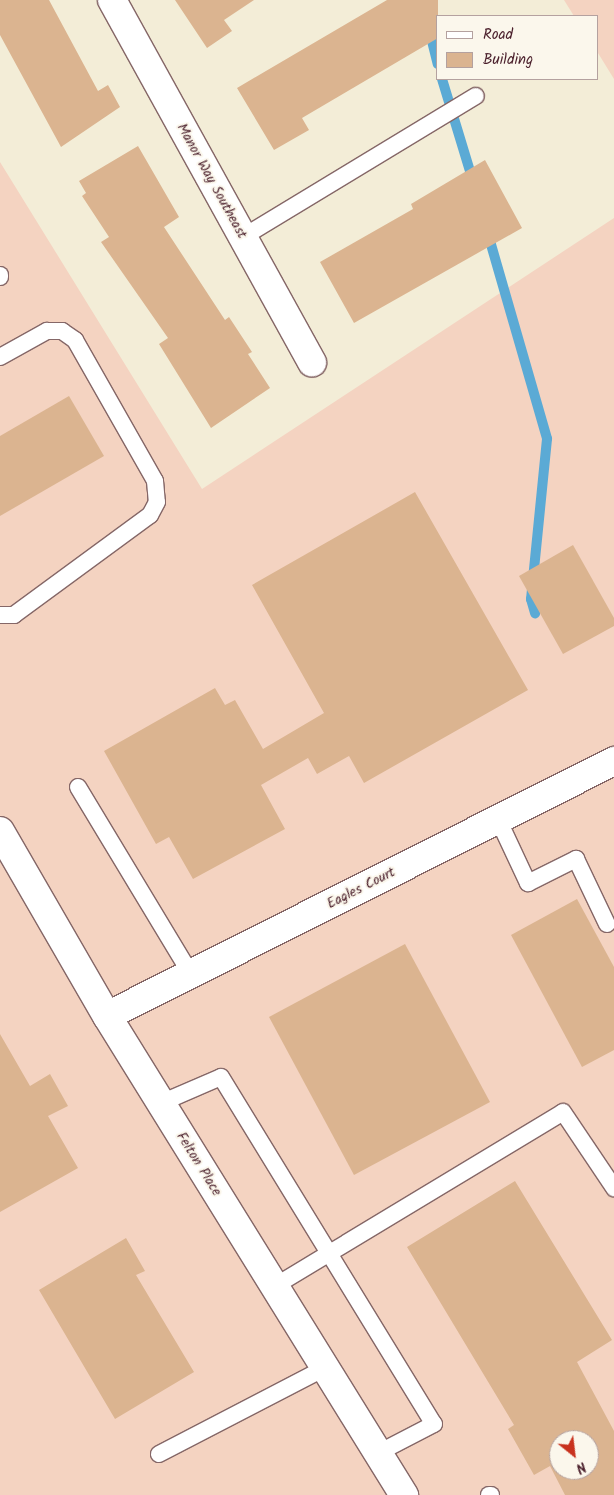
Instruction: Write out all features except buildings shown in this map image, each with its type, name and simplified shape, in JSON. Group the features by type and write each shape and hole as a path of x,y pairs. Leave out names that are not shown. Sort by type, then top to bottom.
{"street":[{"name":"Manor Way Southeast","path":"112,0 312,363"},
{"name":"Eagles Court","path":"107,1016 614,761"},
{"name":"Felton Place","path":"0,830 107,1016 404,1495"}],"lane":[{"path":"243,237 476,96"},
{"path":"0,356 47,331 62,331 74,340 155,481 157,502 150,516 14,615 0,615"},
{"path":"78,787 191,974"},
{"path":"498,819 528,883 576,858 607,924"},
{"path":"161,1103 221,1077 434,1424 378,1453"},
{"path":"275,1286 563,1112 614,1188"},
{"path":"159,1454 326,1368"}],"shaded area":[{"path":"564,0 614,0 614,79 599,55 599,15 573,15"},
{"path":"0,162 202,489 614,218 614,1495 0,1495"}],"waterway":[{"path":"429,29 436,56"},
{"path":"442,80 473,181"},
{"path":"488,234 547,439 531,599 535,613"}]}
